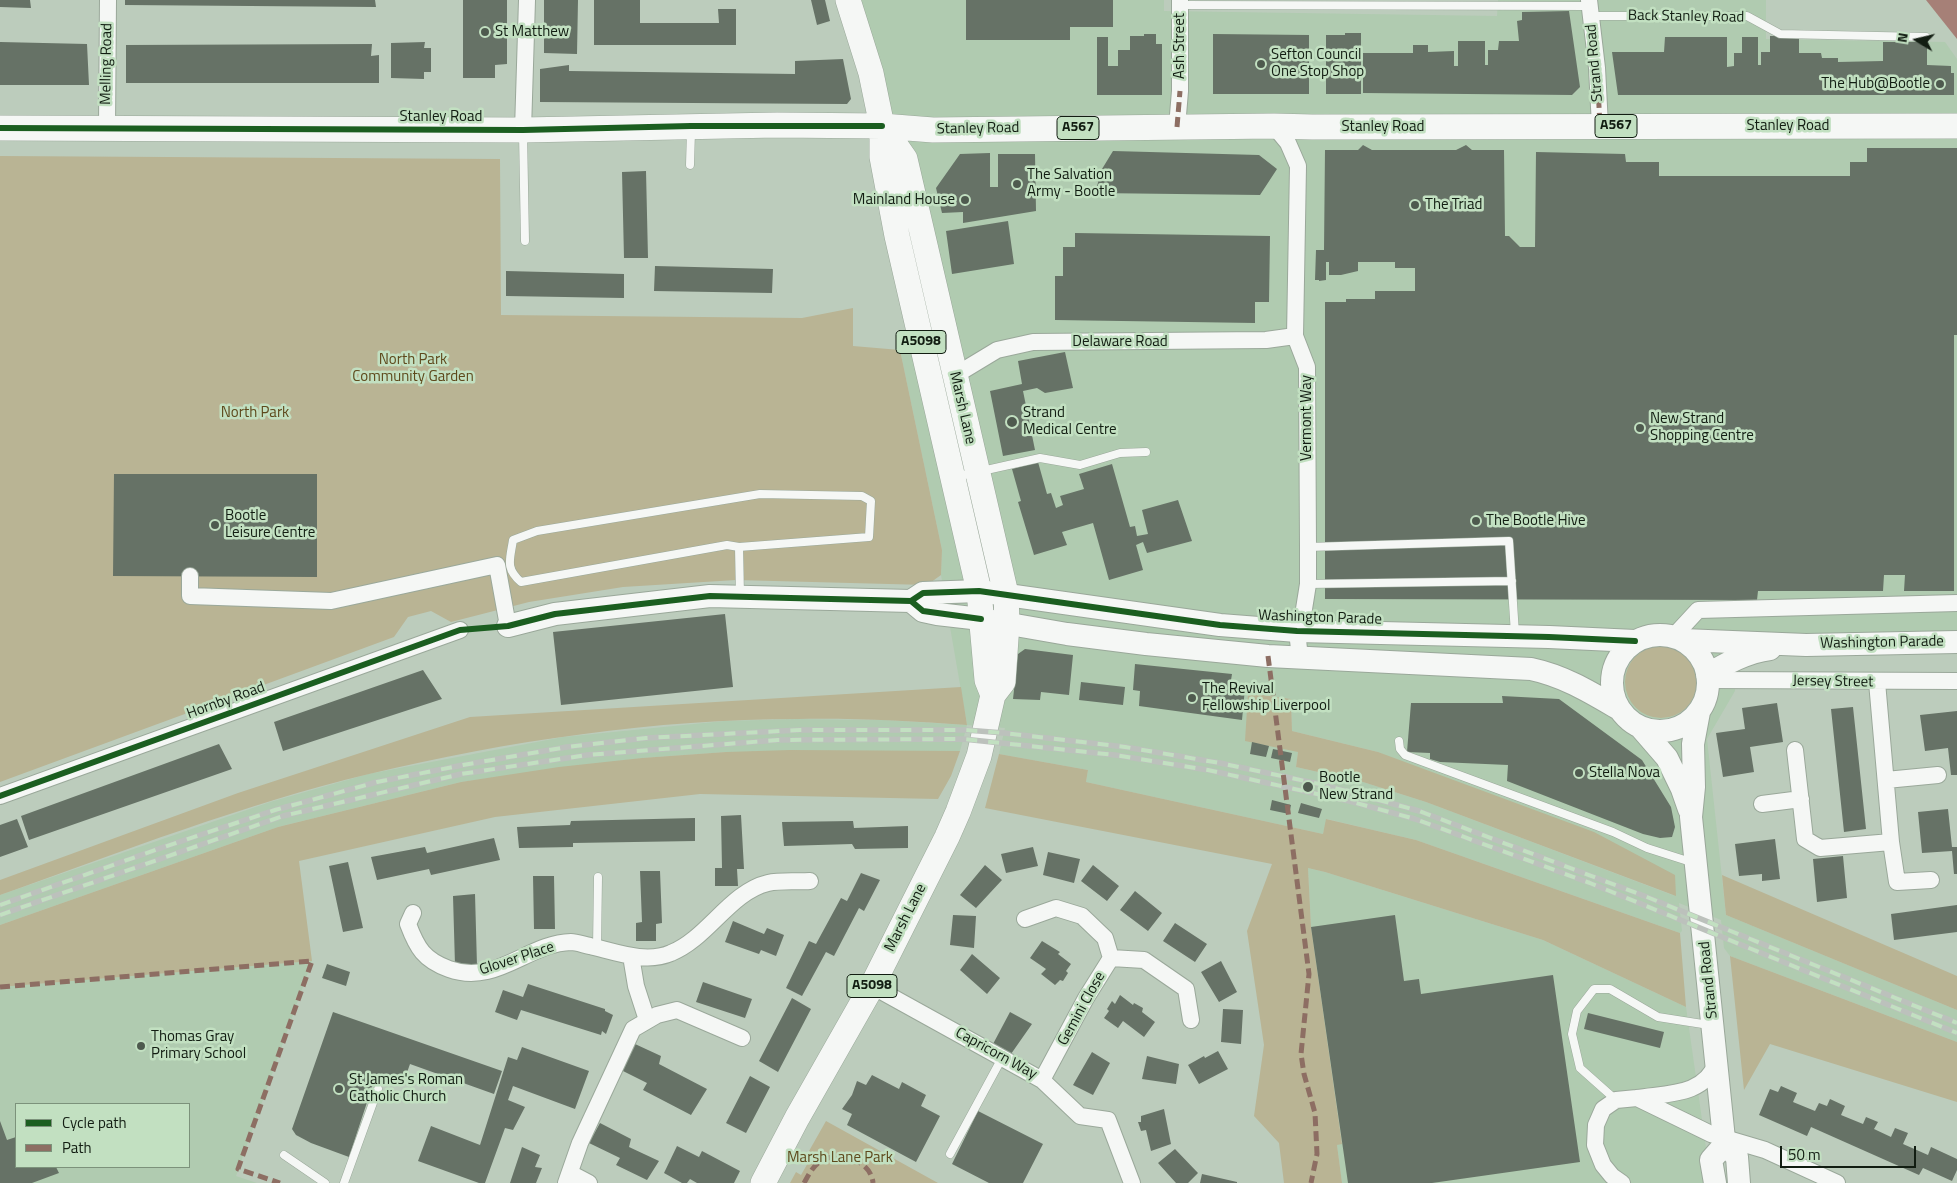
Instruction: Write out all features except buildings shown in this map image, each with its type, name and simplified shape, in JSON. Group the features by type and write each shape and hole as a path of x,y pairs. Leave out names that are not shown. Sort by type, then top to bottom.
{"main road":[{"name":"Marsh Lane","path":"848,0 868,60 882,126 882,157 897,236 978,591 987,680 993,695"},
{"name":"Stanley Road","path":"0,128 523,130 691,126 882,126 933,130 1178,126 1957,126"},
{"name":"Marsh Lane","path":"763,1183 797,1118 872,986 947,837 979,756 993,695 1003,682 1007,624 1006,594 905,159 882,126"}],"street":[{"name":"Melling Road","path":"107,128 108,0"},
{"path":"523,130 527,0"},
{"name":"Ash Street","path":"1178,126 1180,2"},
{"name":"Strand Road","path":"1590,7 1597,68 1600,126"},
{"name":"Vermont Way","path":"1274,126 1288,143 1298,166 1294,336 1306,367 1308,547 1308,584 1304,609 1297,631 1300,658"},
{"name":"Delaware Road","path":"954,376 997,350 1033,342 1266,340 1294,336"},
{"path":"190,576 190,596 331,601 497,566 508,626 555,614 710,596 911,601 922,611 1061,633 1146,644 1300,658 1531,669 1554,674 1582,687 1619,709"},
{"name":"Washington Parade","path":"911,601 923,593 978,591 1220,626 1297,631 1635,641"},
{"path":"1678,638 1698,610 1957,603"},
{"name":"Hornby Road","path":"0,796 460,630"},
{"path":"1663,634 1678,638 1695,650 1702,659 1708,677 1705,701 1699,712 1689,722 1668,731 1654,731 1641,728 1629,720 1619,709 1613,697 1611,679 1613,669 1623,651 1635,641 1647,636 1663,634"},
{"name":"Washington Parade","path":"1678,638 1806,645 1957,642"},
{"name":"Washington Parade","path":"1708,677 1731,661 1758,651 1806,645"},
{"name":"Jersey Street","path":"1708,677 1877,682 1957,681"},
{"path":"1877,682 1891,842 1898,882 1931,880"},
{"name":"Strand Road","path":"1691,817 1694,787 1693,744 1699,712"},
{"name":"Strand Road","path":"1641,728 1667,758 1682,789 1691,817 1724,1142 1737,1157 1739,1183"},
{"path":"1795,750 1805,839 1820,848 1891,842"},
{"path":"1886,780 1938,775"},
{"path":"1762,804 1801,799"},
{"name":"Glover Place","path":"413,913 408,924 416,945 435,964 462,974 487,972 550,947 572,942 650,959 670,954 690,943 745,893 768,882 810,881"},
{"name":"Gemini Close","path":"1024,919 1056,908 1082,916 1105,938 1111,958 1086,998 1042,1080"},
{"path":"631,956 636,986 647,1020"},
{"path":"1111,958 1144,960 1186,989 1191,1020"},
{"name":"Capricorn Way","path":"872,986 1042,1080 1080,1116 1108,1120 1132,1183"},
{"path":"589,1183 568,1178 580,1143 633,1029 657,1015 677,1010 742,1038"},
{"path":"1622,1183 1612,1176 1603,1165 1595,1145 1596,1125 1603,1109 1616,1100 1681,1092 1696,1087 1710,1076 1717,1062"},
{"path":"1637,1098 1724,1142 1765,1150 1837,1183"},
{"path":"1714,1183 1711,1160 1724,1142"}],"lane":[{"name":"Back Stanley Road","path":"1180,2 1590,7 1747,16 1780,34 1926,37"},
{"path":"690,165 691,126"},
{"path":"523,130 525,242"},
{"path":"953,478 1040,458 1080,465 1120,453 1146,452"},
{"path":"760,494 862,496 871,501 870,537 739,547 727,545 521,582 512,574 510,562 513,540 537,531 760,494"},
{"path":"1308,547 1509,541 1515,636"},
{"path":"739,547 740,597"},
{"path":"1308,584 1512,581"},
{"path":"1400,741 1400,749 1405,755 1613,832 1647,848 1696,863"},
{"path":"597,948 598,877"},
{"path":"1616,1100 1580,1068 1572,1034 1577,1010 1594,989 1610,989 1658,1017 1713,1025"},
{"path":"950,1154 1002,1058"},
{"path":"344,1183 378,1089"},
{"path":"284,1156 325,1183"}],"shaded area":[{"path":"848,0 1164,0 1164,11 1497,16 1498,0 1766,0 1766,39 1945,42 1957,59 1957,654 1771,654 1737,662 1735,691 1707,739 1726,915 1957,1010 1957,1042 1730,956 1724,948 1721,920 1679,903 1682,931 1680,933 1416,840 1327,819 1323,834 1086,782 1088,770 999,754 1005,728 967,725 941,575 942,550 900,350 931,343","holes":["1248,693 1291,699 1292,731 1378,752 1675,896 1426,802 1363,782 1296,767 1298,752"]},
{"path":"1926,0 1957,0 1957,39"},
{"path":"796,719 884,720 967,725 960,751 726,752 642,758 461,782 278,827 0,925 0,895 270,802 368,774 563,737 724,721"},
{"path":"1308,868 1543,940 1686,1007 1711,1183 1342,1183 1337,1145 1342,1143 1311,927"},
{"name":"Thomas Gray Primary School","path":"312,961 236,1176 257,1183 0,1183 0,987"}],"green space":[{"name":"North Park","path":"0,156 500,159 501,315 802,318 853,308 853,346 900,350 942,550 941,575 927,585 736,580 623,587 529,602 451,622 431,611 408,617 394,637 0,782"},
{"path":"1661,646 1681,652 1691,662 1697,682 1691,702 1681,712 1661,718 1641,712 1631,702 1625,682 1631,662 1641,652"},
{"path":"961,687 967,725 840,719 744,720 690,723 582,734 474,751 421,762 322,786 229,814 0,895 0,880 238,793 470,717"},
{"path":"1248,693 1291,699 1292,731 1378,752 1594,832 1675,875 1676,896 1426,802 1363,782 1296,767 1298,752 1245,741"},
{"path":"790,750 960,751 951,776 938,799 700,794 495,817 299,861 312,961 0,987 0,925 278,827 461,782 559,767 642,758"},
{"path":"999,754 1088,770 1086,782 1323,834 1326,819 1416,840 1680,933 1686,1007 1543,940 1308,868 1311,927 1342,1144 1337,1145 1342,1183 1284,1183 1279,1143 1254,1116 1264,1045 1247,931 1272,864 985,808"},
{"path":"1722,875 1957,976 1957,1010 1726,915"},
{"path":"1730,956 1957,1042 1957,1102 1770,1044 1744,1090"},
{"name":"Marsh Lane Park","path":"826,1121 938,1183 790,1183 796,1172 801,1175 813,1154 809,1151"}],"railway":[{"path":"0,905 275,810 377,782 463,765 567,747 646,738 800,730 966,730 1125,747 1220,763 1324,785 1419,811 1647,897 1957,1023"},
{"path":"0,915 283,816 461,774 587,755 778,740 963,739 1115,755 1208,770 1349,801 1415,819 1590,883 1957,1033"}],"marked path":[{"path":"1597,68 1600,126"},
{"path":"1177,127 1180,91"},
{"path":"1268,656 1309,974 1301,1054 1304,1074 1315,1113 1317,1154 1311,1183"},
{"path":"0,987 312,961 238,1169 280,1183"},
{"path":"804,1183 818,1163 834,1157 843,1157 859,1162 871,1175 873,1183"}],"cycle path":[{"path":"0,128 523,130 691,126 882,126"},
{"path":"0,796 460,630 508,626 555,614 710,596 911,601 923,593 979,591 1220,625 1297,631 1635,641"},
{"path":"911,601 923,611 981,619"}],"place":[{"name":"St Matthew","path":"485,32"},
{"name":"Sefton Council One Stop Shop","path":"1261,64"},
{"name":"The Hub@Bootle","path":"1940,84"},
{"name":"The Salvation Army - Bootle","path":"1017,184"},
{"name":"Mainland House","path":"965,200"},
{"name":"The Triad","path":"1415,205"},
{"name":"Strand Medical Centre","path":"1012,422"},
{"name":"New Strand Shopping Centre","path":"1640,428"},
{"name":"The Bootle Hive","path":"1476,521"},
{"name":"Bootle Leisure Centre","path":"215,525"},
{"name":"The Revival Fellowship Liverpool","path":"1192,698"},
{"name":"Stella Nova","path":"1579,773"},
{"name":"Bootle New Strand","path":"1308,787"},
{"name":"Thomas Gray Primary School","path":"141,1046"},
{"name":"St James's Roman Catholic Church","path":"339,1089"}],"park label":[{"name":"North Park Community Garden","path":"413,368"}]}
